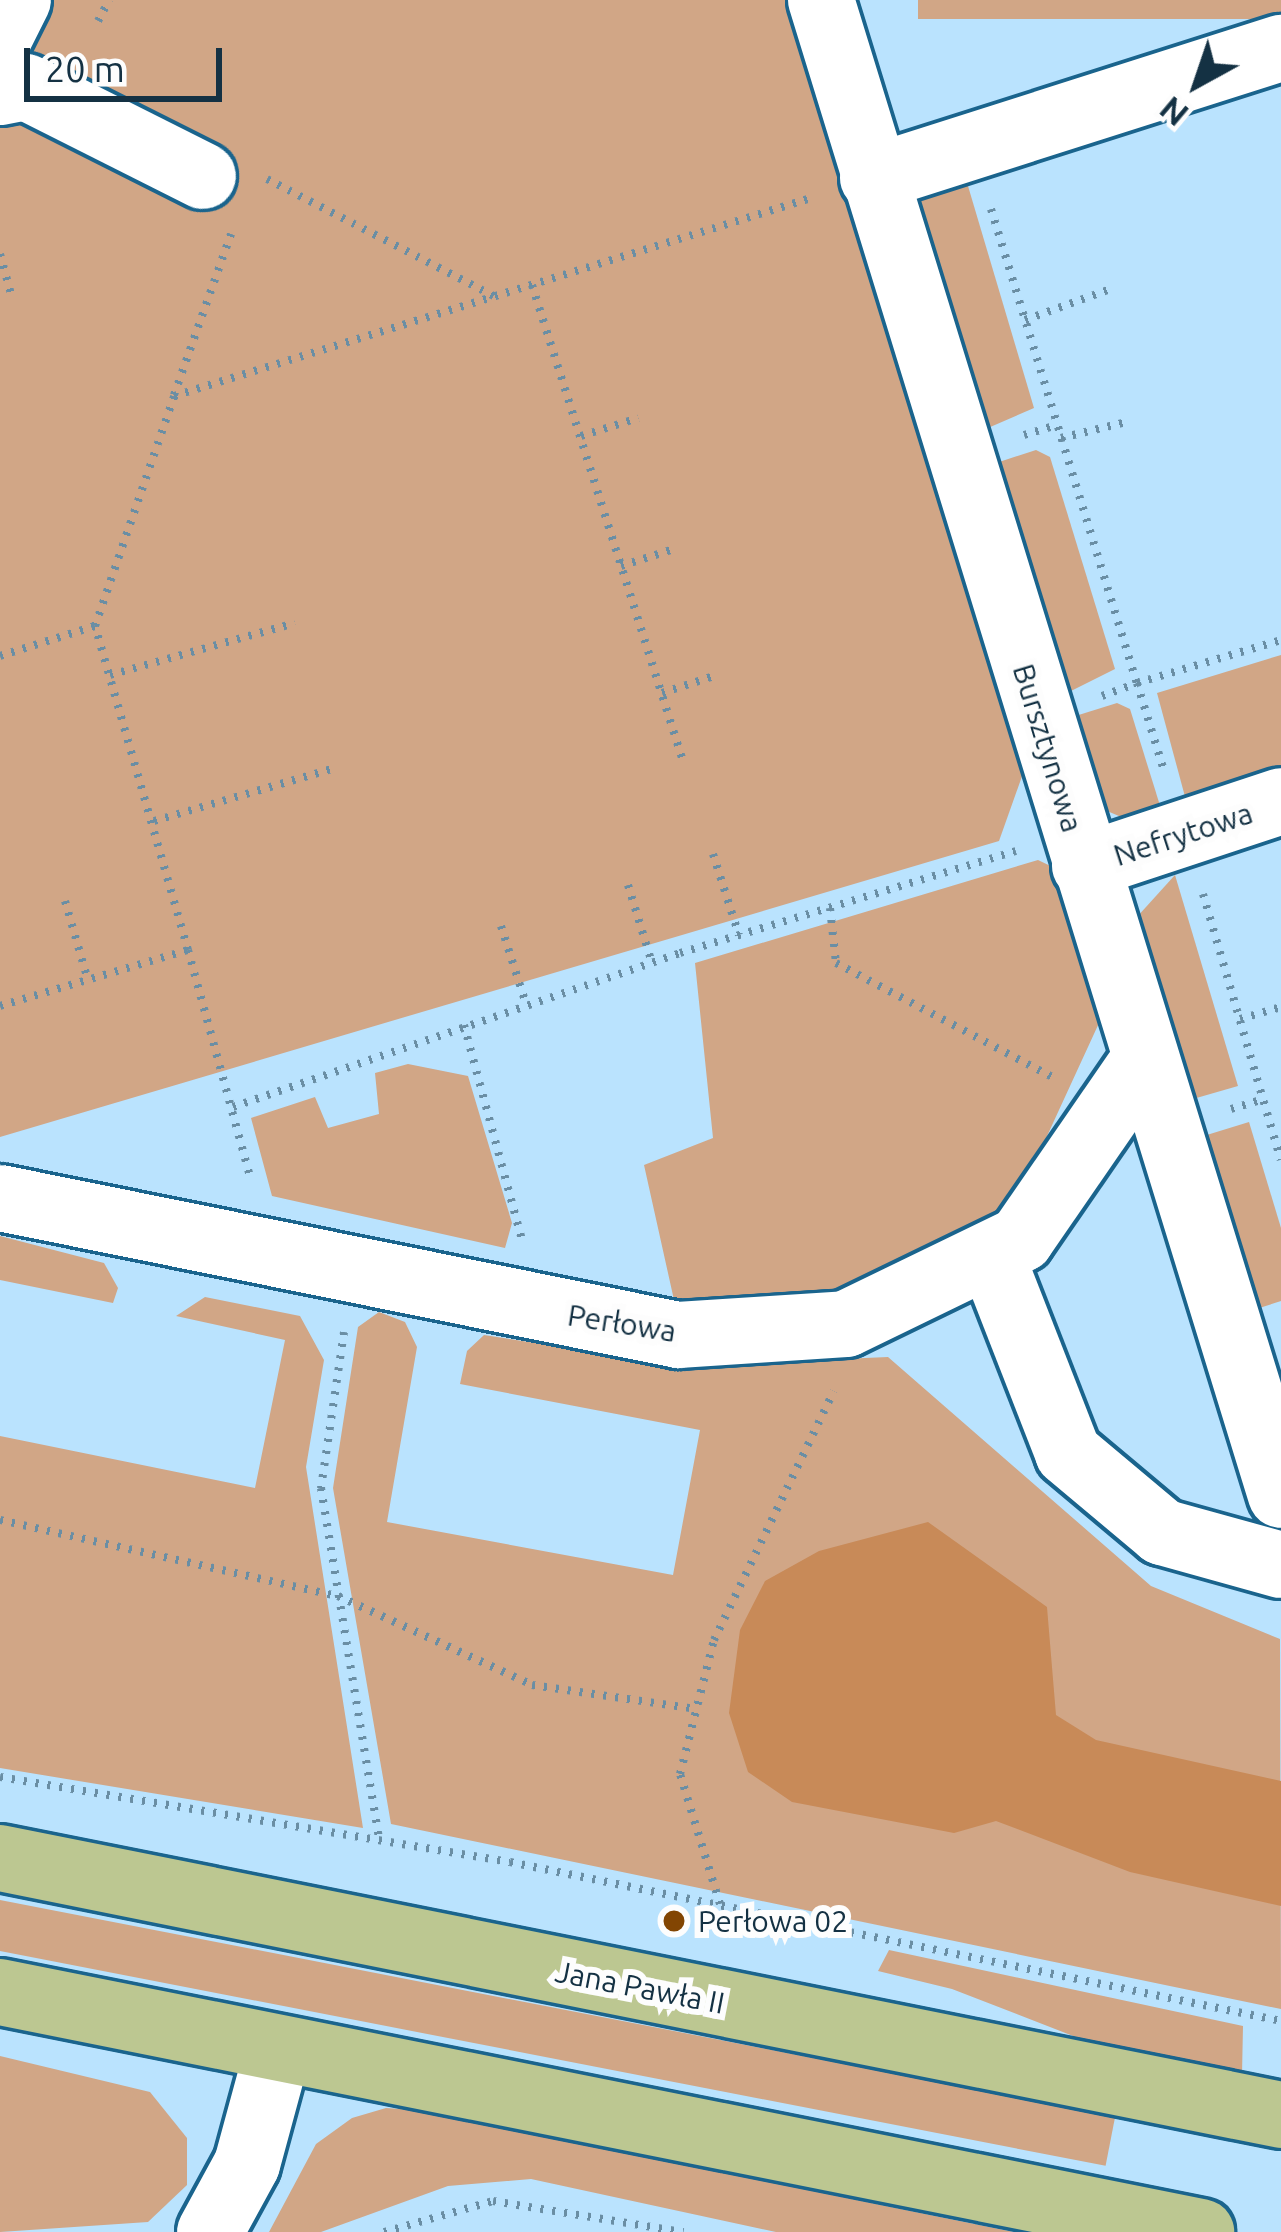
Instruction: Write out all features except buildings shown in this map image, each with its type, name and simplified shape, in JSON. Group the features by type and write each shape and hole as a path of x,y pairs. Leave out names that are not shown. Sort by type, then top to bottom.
{"main road":[{"name":"Jana Pawła II","path":"0,1858 1281,2114"},
{"path":"0,1992 1202,2232"}],"street":[{"path":"0,36 18,0"},
{"name":"Bursztynowa","path":"821,0 1080,850 1128,1083 1281,1495"},
{"path":"873,178 1281,48"},
{"path":"0,92 26,86 232,186"},
{"name":"Nefrytowa","path":"1080,850 1184,833 1281,801"},
{"name":"Perłowa","path":"0,1198 678,1335 846,1324 1021,1239 1128,1083"},
{"path":"991,1255 1068,1453 1162,1532 1281,1564"},
{"path":"210,2232 247,2164 278,2050"}],"path":[{"path":"98,21 109,0"},
{"path":"972,148 1281,1160"},
{"path":"174,396 873,178"},
{"path":"253,1187 154,821 95,626 174,396 232,186 494,296"},
{"path":"0,254 11,294"},
{"path":"532,284 683,760"},
{"path":"1024,320 1108,290"},
{"path":"581,436 638,418"},
{"path":"1061,438 1130,421"},
{"path":"621,566 674,549"},
{"path":"110,675 295,623"},
{"path":"0,656 95,626"},
{"path":"1137,683 1281,640"},
{"path":"662,693 714,676"},
{"path":"154,821 335,768"},
{"path":"233,1106 739,935 830,908 1080,850"},
{"path":"713,854 739,935"},
{"path":"628,885 652,963"},
{"path":"65,901 88,980"},
{"path":"830,908 836,963 1003,1055 1128,1083"},
{"path":"501,926 526,1005"},
{"path":"0,1006 188,950"},
{"path":"1240,1019 1281,1007"},
{"path":"464,1025 525,1229 518,1251"},
{"path":"351,1271 321,1488 379,1840"},
{"path":"720,1904 680,1774 714,1640 831,1406 846,1324"},
{"path":"0,1520 338,1596 532,1685 697,1708"},
{"path":"0,1778 379,1840 720,1904 1281,2021"},
{"path":"384,2232 493,2201 683,2232"}],"shaded area":[{"path":"40,0 791,0 1026,765 999,841 0,1137 0,79"},
{"path":"918,0 1281,0 1281,19 918,19"},
{"path":"956,178 968,186 1034,408 981,431 910,193"},
{"path":"1036,450 1050,457 1115,669 1063,695 990,465"},
{"path":"1281,655 1281,774 1187,804 1157,693"},
{"path":"1117,703 1130,709 1162,812 1126,819 1100,808 1069,718"},
{"path":"1038,860 1063,872 1105,1010 1007,1223 854,1298 676,1309 644,1165 713,1138 695,963"},
{"path":"1175,875 1238,1086 1186,1101 1136,918"},
{"path":"408,1064 468,1076 512,1223 505,1248 272,1196 251,1118 315,1097 328,1128 379,1114 375,1073"},
{"path":"1249,1122 1281,1228 1281,1301 1250,1311 1197,1138"},
{"path":"0,1236 104,1263 118,1288 113,1303 0,1280"},
{"path":"205,1297 300,1316 324,1360 306,1467 363,1828 0,1768 0,1436 255,1488 285,1340 176,1316"},
{"path":"379,1312 405,1322 417,1347 387,1522 673,1575 700,1430 460,1384 467,1351 484,1335 684,1366 888,1357 1151,1586 1280,1639 1281,2009 391,1824 333,1488 358,1327"},
{"path":"928,1522 1047,1607 1056,1715 1096,1740 1281,1781 1281,1906 1130,1872 996,1821 954,1833 792,1802 748,1772 729,1713 740,1630 765,1581 819,1551"},
{"path":"0,1900 1115,2117 1106,2166 0,1951"},
{"path":"889,1950 1243,2026 1242,2075 1086,2041 952,1989 878,1971"},
{"path":"0,2056 150,2092 187,2138 187,2185 148,2222 0,2232"},
{"path":"386,2108 1014,2232 776,2232 531,2179 448,2186 321,2232 269,2232 316,2144 352,2118"}],"place":[{"name":"Perłowa 02","path":"674,1921"}]}
